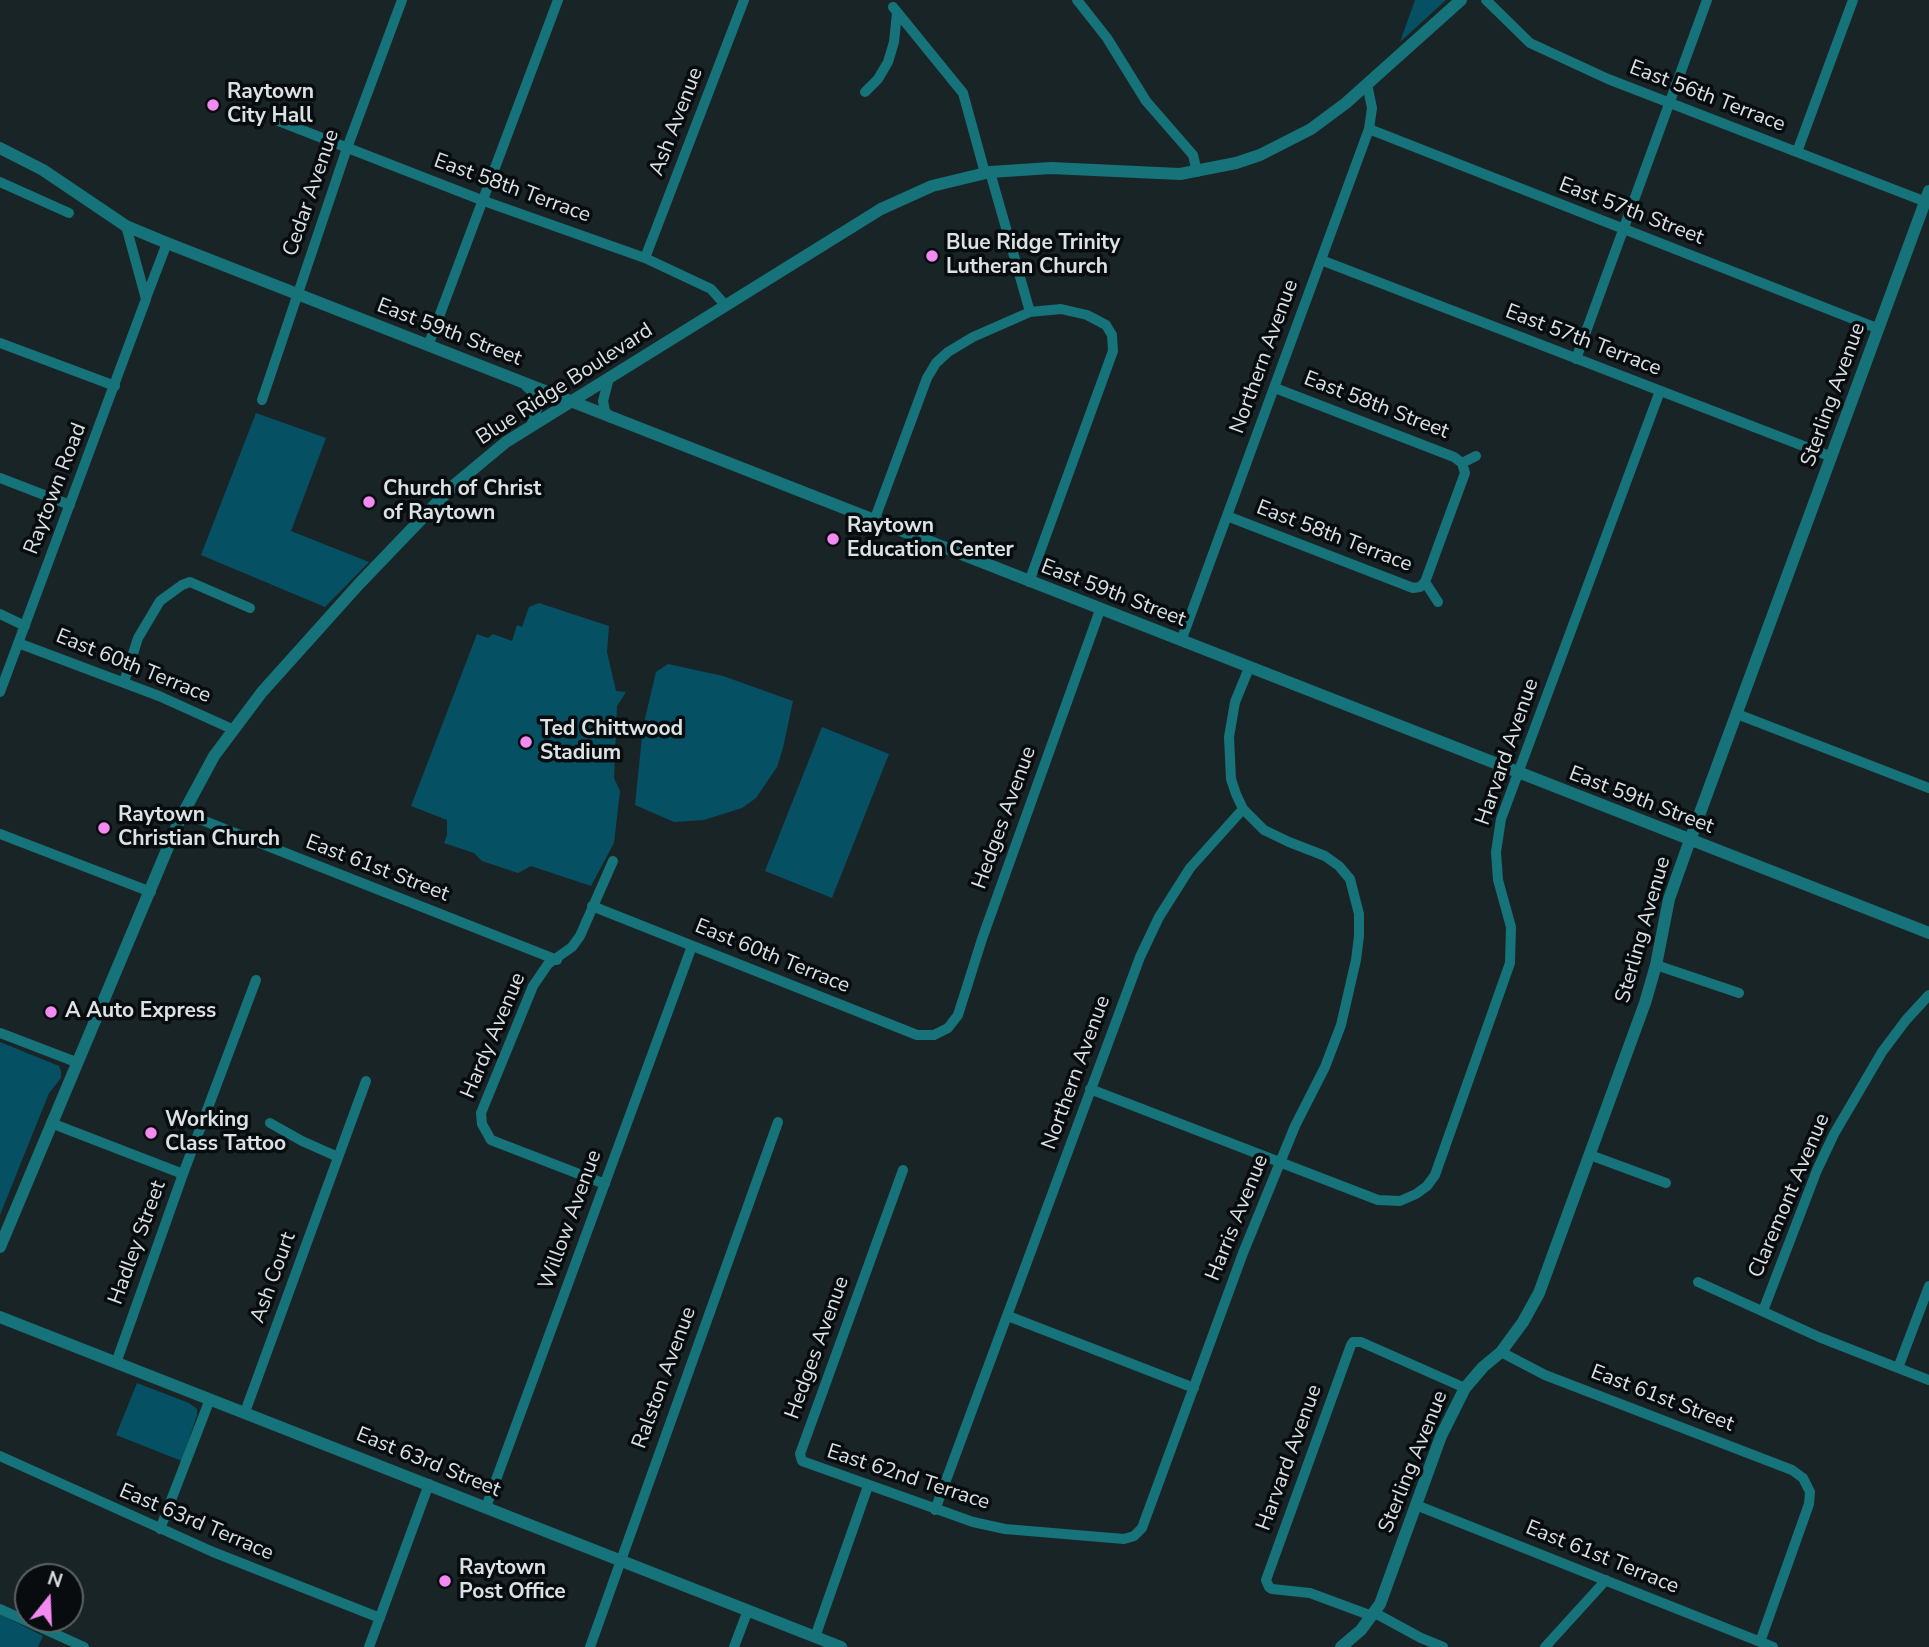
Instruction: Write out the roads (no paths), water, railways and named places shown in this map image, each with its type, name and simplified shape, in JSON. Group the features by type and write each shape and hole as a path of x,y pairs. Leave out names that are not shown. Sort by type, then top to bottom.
{"street":[{"name":"Cedar Avenue","path":"262,400 347,148 402,0"},
{"path":"428,346 558,0"},
{"name":"Ash Avenue","path":"645,258 744,0"},
{"path":"1077,0 1107,38 1146,101 1193,155 1197,172"},
{"name":"Blue Ridge Boulevard","path":"0,1247 76,1062 200,779 232,729 262,692 453,486 506,442 569,401 881,209 932,186 988,172 1051,169 1180,174 1236,163 1289,142 1311,129 1367,84 1461,0"},
{"name":"East 56th Terrace","path":"1486,0 1530,43 1608,79 1797,152 1928,198"},
{"path":"1576,359 1707,0"},
{"path":"1797,152 1853,0"},
{"path":"865,92 878,79 888,62 894,43 895,10 963,93 968,104 1030,312"},
{"name":"Northern Avenue","path":"1181,641 1369,130 1372,108 1367,84"},
{"name":"East 58th Terrace","path":"276,120 484,201 645,258 711,289 726,306"},
{"name":"East 57th Street","path":"1369,130 1879,329"},
{"path":"0,148 43,170 126,226 167,243"},
{"path":"7,184 69,213"},
{"name":"Sterling Avenue","path":"1341,1647 1361,1630 1380,1604 1441,1436 1465,1388 1483,1367 1501,1352 1523,1322 1539,1293 1645,1003 1656,965 1669,899 1928,198"},
{"path":"126,226 146,299"},
{"name":"East 59th Street","path":"167,243 1929,933"},
{"name":"Raytown Road","path":"0,692 167,243"},
{"name":"East 57th Terrace","path":"1321,260 1832,457"},
{"path":"874,521 927,378 947,352 973,337 1030,312 1061,309 1087,315 1106,325 1112,335 1113,351 1029,582"},
{"path":"0,343 115,386"},
{"path":"609,378 603,401 605,411 612,418"},
{"path":"523,383 537,396 538,406 531,426"},
{"name":"East 58th Street","path":"1275,388 1454,457 1462,463"},
{"name":"Harvard Avenue","path":"1280,1162 1377,1200 1400,1201 1427,1186 1435,1175 1508,970 1512,943 1511,927 1498,880 1496,852 1501,819 1660,391"},
{"path":"1437,602 1425,582 1465,473 1462,463 1476,456"},
{"path":"0,478 71,505"},
{"name":"East 58th Terrace","path":"1227,516 1413,588 1420,587 1425,582"},
{"path":"124,682 138,638 160,601 182,585 190,582 250,608"},
{"name":"Hedges Avenue","path":"939,1033 948,1028 958,1015 982,939 1100,610"},
{"path":"0,614 25,626"},
{"name":"East 60th Terrace","path":"19,642 124,682 232,729"},
{"path":"1243,808 1231,779 1229,737 1235,702 1249,668"},
{"path":"1737,714 1929,788"},
{"name":"Northern Avenue","path":"935,1510 1140,957 1159,916 1190,868 1243,808"},
{"name":"Harris Avenue","path":"1129,1537 1142,1528 1243,1254 1295,1126 1325,1067 1344,1016 1359,936 1357,904 1350,879 1339,866 1325,856 1264,830 1243,808"},
{"name":"East 61st Street","path":"184,813 557,960"},
{"path":"0,834 151,892"},
{"name":"Hardy Avenue","path":"605,1184 491,1140 482,1124 483,1106 533,986 548,964 572,947 580,936 613,860"},
{"name":"East 60th Terrace","path":"592,906 917,1035 939,1033"},
{"name":"Willow Avenue","path":"486,1507 692,946"},
{"path":"1656,965 1739,993"},
{"name":"Hadley Street","path":"116,1363 256,980"},
{"name":"Claremont Avenue","path":"1763,1311 1834,1134 1882,1052 1929,995"},
{"path":"0,1033 76,1062"},
{"name":"Ash Court","path":"245,1412 366,1081"},
{"path":"1090,1089 1280,1162"},
{"name":"Ralston Avenue","path":"590,1647 778,1122"},
{"path":"51,1123 183,1174"},
{"path":"270,1123 338,1157"},
{"path":"1590,1155 1666,1183"},
{"name":"Hedges Avenue","path":"802,1461 800,1454 903,1170"},
{"path":"1698,1282 1929,1380"},
{"path":"1898,1368 1929,1286"},
{"path":"1008,1316 1194,1388"},
{"name":"East 63rd Street","path":"0,1317 841,1647"},
{"name":"Harvard Avenue","path":"1373,1614 1310,1593 1269,1587 1266,1580 1353,1342 1361,1342 1465,1388"},
{"name":"East 61st Street","path":"1501,1352 1545,1375 1792,1470 1803,1478 1810,1492 1809,1504 1760,1642"},
{"path":"160,1529 210,1399"},
{"name":"East 63rd Terrace","path":"0,1456 160,1529 380,1618"},
{"name":"East 62nd Terrace","path":"802,1461 973,1522 1005,1529 1129,1537"},
{"path":"369,1647 429,1484"},
{"path":"815,1637 868,1486"},
{"name":"East 61st Terrace","path":"1416,1505 1773,1647"},
{"path":"1545,1647 1606,1580"},
{"path":"0,1609 84,1647"},
{"path":"734,1647 748,1610"},
{"path":"1373,1614 1443,1647"}],"place":[{"name":"Raytown City Hall","path":"213,105"},
{"name":"Blue Ridge Trinity Lutheran Church","path":"932,256"},
{"name":"Church of Christ of Raytown","path":"369,502"},
{"name":"Raytown Education Center","path":"833,539"},
{"name":"Ted Chittwood Stadium","path":"526,742"},
{"name":"Raytown Christian Church","path":"104,828"},
{"name":"A Auto Express","path":"51,1012"},
{"name":"Working Class Tattoo","path":"151,1133"},
{"name":"Raytown Post Office","path":"445,1581"}]}
